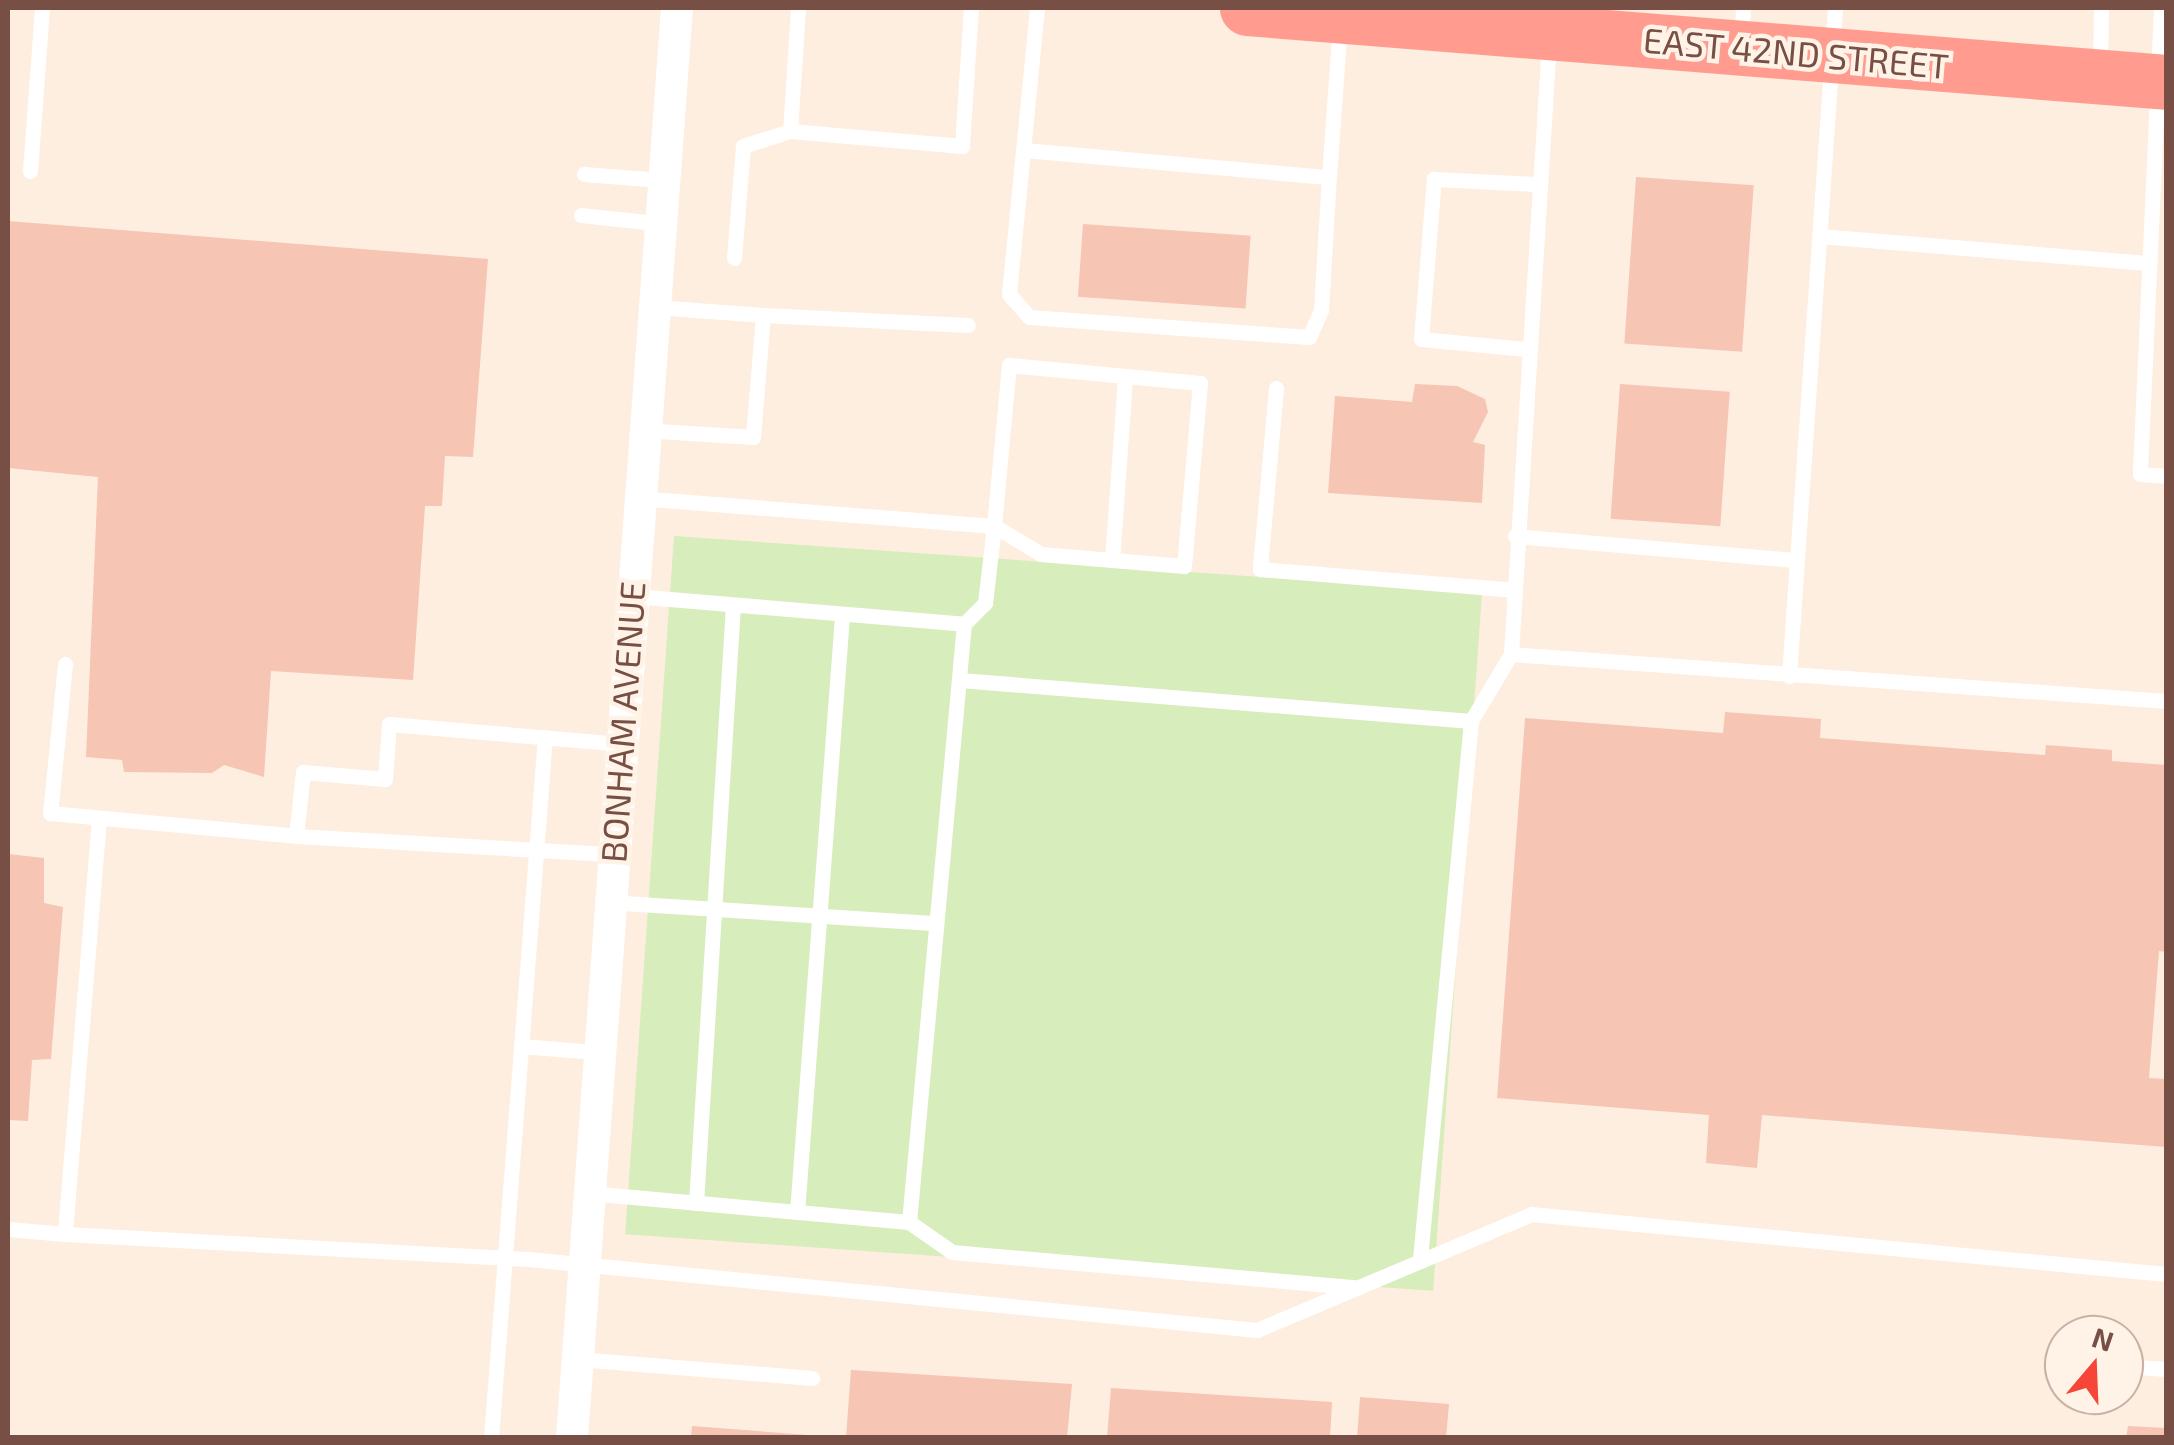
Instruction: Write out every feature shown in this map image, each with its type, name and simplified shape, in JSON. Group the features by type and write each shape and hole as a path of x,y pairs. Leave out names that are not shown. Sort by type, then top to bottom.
{"highway":[{"name":"EAST 42ND STREET","path":"1247,8 1340,15 1473,17 1550,32 1741,27 1833,31 2100,76 2161,81"}],"street":[{"name":"BONHAM AVENUE","path":"572,1438 595,1052 632,596 656,223 677,8"}],"lane":[{"path":"30,171 42,8"},
{"path":"790,131 798,8"},
{"path":"734,258 743,146 790,131 962,146 972,8"},
{"path":"1037,8 1009,294 1029,317 1309,337 1321,310 1340,15"},
{"path":"2100,76 2101,8"},
{"path":"2161,8 2161,81 2148,244 2140,474 2166,476"},
{"path":"1789,676 1833,31"},
{"path":"1420,1260 1470,721 1511,654 1536,184 1550,32"},
{"path":"1024,150 1330,177"},
{"path":"584,174 661,180"},
{"path":"1526,349 1421,339 1434,179 1536,184"},
{"path":"581,216 656,223"},
{"path":"1819,236 2147,263"},
{"path":"2148,244 2166,245"},
{"path":"651,307 968,324"},
{"path":"642,430 753,437 764,315"},
{"path":"637,498 994,526 1041,554 1184,566 1200,383 1009,365 994,526 985,603 964,624 932,923 909,1222"},
{"path":"1112,560 1124,377"},
{"path":"1276,388 1260,569 1514,590"},
{"path":"1515,536 1797,560"},
{"path":"632,596 964,624"},
{"path":"696,1204 720,908 733,605"},
{"path":"797,1212 826,916 842,616"},
{"path":"1511,654 2166,701"},
{"path":"65,664 50,814 296,836 612,854"},
{"path":"960,680 1470,721"},
{"path":"296,836 303,772 385,779 389,724 620,744"},
{"path":"491,1438 545,737"},
{"path":"65,1234 99,818"},
{"path":"608,902 932,923"},
{"path":"521,1046 595,1052"},
{"path":"589,1194 909,1222 952,1252 1356,1287"},
{"path":"8,1229 505,1258 584,1269 1257,1330 1532,1214 2166,1274"},
{"path":"577,1358 812,1378"}],"green space":[{"path":"674,536 1482,593 1433,1291 625,1234"}],"building":[{"path":"1636,177 1754,185 1742,352 1624,344"},
{"path":"8,221 488,259 473,457 445,456 442,506 425,506 413,680 271,671 264,777 224,765 212,773 124,772 122,760 86,757 98,477 8,468"},
{"path":"1083,224 1251,236 1245,309 1078,297"},
{"path":"1415,384 1457,386 1485,399 1488,412 1473,442 1485,445 1482,503 1328,493 1335,396 1412,402"},
{"path":"1620,384 1730,392 1720,526 1611,519"},
{"path":"1725,712 1821,719 1820,738 2045,755 2046,745 2112,750 2112,761 2166,765 2166,952 2159,951 2149,1078 2166,1079 2166,1147 1762,1115 1757,1168 1706,1163 1709,1115 1497,1098 1525,718 1723,733"},
{"path":"8,854 44,858 44,903 63,907 51,1059 32,1060 28,1121 8,1120"},
{"path":"851,1370 1072,1384 1067,1438 846,1438"},
{"path":"1111,1388 1332,1402 1330,1438 1107,1438"},
{"path":"1360,1397 1449,1404 1446,1438 1357,1438"},
{"path":"692,1426 808,1435 808,1438 691,1438"},
{"path":"2128,1426 2166,1428 2166,1438 2126,1438"}]}
